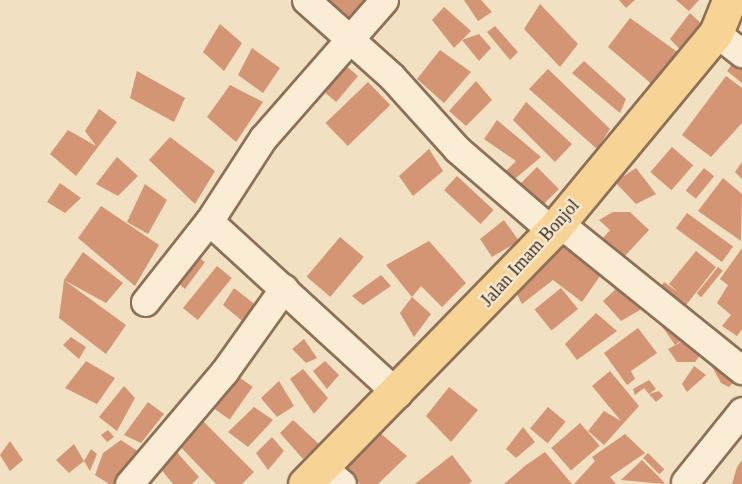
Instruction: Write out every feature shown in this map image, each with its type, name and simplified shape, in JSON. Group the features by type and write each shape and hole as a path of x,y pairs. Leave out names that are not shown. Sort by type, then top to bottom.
{"main road":[{"name":"Jalan Imam Bonjol","path":"323,478 398,394 556,227 716,33 729,0"}],"street":[{"path":"306,0 351,38 457,149 742,370"},
{"path":"145,302 209,221 263,138 384,0"},
{"path":"716,33 742,53"},
{"path":"209,221 398,394"},
{"path":"129,484 224,372 284,288"},
{"path":"685,482 742,411"}],"building":[{"path":"326,0 364,0 347,21"},
{"path":"464,0 481,0 492,12 478,21"},
{"path":"619,0 635,0 626,8"},
{"path":"676,0 699,0 689,11"},
{"path":"540,4 578,44 560,67 524,29"},
{"path":"444,7 471,31 454,48 432,20"},
{"path":"690,13 710,32 689,59 670,39"},
{"path":"630,18 683,56 654,86 608,47"},
{"path":"220,24 242,43 224,71 203,52"},
{"path":"495,26 518,52 510,60 487,32"},
{"path":"479,34 491,48 479,61 462,40"},
{"path":"252,48 280,68 263,93 238,75"},
{"path":"440,50 471,72 444,103 417,79"},
{"path":"739,55 742,58 742,83 727,71"},
{"path":"584,61 626,99 620,113 572,73"},
{"path":"345,65 358,76 336,102 323,91"},
{"path":"548,69 610,129 597,149 529,89"},
{"path":"137,71 185,98 174,122 130,98"},
{"path":"726,76 742,88 742,123 711,157 682,135"},
{"path":"476,81 492,100 466,126 449,111"},
{"path":"368,82 390,105 348,146 326,123"},
{"path":"230,85 263,102 236,142 207,117"},
{"path":"526,102 572,144 555,162 513,120"},
{"path":"99,109 117,122 76,176 50,154 68,130 96,146 85,131"},
{"path":"497,120 541,157 511,182 503,174 516,161 484,139"},
{"path":"170,137 215,171 195,204 149,160"},
{"path":"672,147 693,165 671,190 650,172"},
{"path":"429,149 443,171 413,196 399,176"},
{"path":"117,157 138,176 118,196 96,184"},
{"path":"742,162 742,179 735,172"},
{"path":"537,167 559,189 541,207 519,185"},
{"path":"636,168 656,194 636,204 615,182"},
{"path":"704,168 714,176 696,199 686,191"},
{"path":"457,176 494,210 481,224 444,190"},
{"path":"723,178 742,194 741,241 698,211"},
{"path":"60,183 81,198 65,213 47,202"},
{"path":"145,184 167,200 148,234 127,222"},
{"path":"101,206 159,245 135,286 78,238"},
{"path":"613,212 630,212 649,230 624,257 603,238 610,230 599,220"},
{"path":"687,213 733,247 722,262 676,228"},
{"path":"504,220 519,241 492,257 480,239"},
{"path":"340,237 364,257 330,297 307,277"},
{"path":"560,238 600,276 582,302 553,280 522,304 515,290"},
{"path":"429,241 466,283 442,307 421,286 412,297 386,265"},
{"path":"742,248 742,329 737,336 722,326 731,315 717,303 728,285 720,279"},
{"path":"696,251 716,267 683,309 658,291 664,282 678,292 669,284"},
{"path":"83,252 123,283 106,303 64,280"},
{"path":"195,255 205,262 185,289 170,276"},
{"path":"217,266 232,278 198,320 183,308"},
{"path":"718,267 723,271 701,297 697,293"},
{"path":"381,275 391,286 363,305 352,296"},
{"path":"64,280 126,325 106,354 59,318"},
{"path":"234,288 257,306 246,324 223,305"},
{"path":"561,288 578,309 552,330 535,309"},
{"path":"616,289 645,307 621,321 603,301"},
{"path":"412,297 431,314 414,337 400,313"},
{"path":"596,313 617,331 577,360 565,344"},
{"path":"669,316 692,333 675,345 659,322"},
{"path":"638,328 657,353 631,371 635,379 627,385 604,353"},
{"path":"698,333 707,346 695,362 677,362 668,349"},
{"path":"71,337 86,347 79,359 63,345"},
{"path":"304,339 317,358 306,363 292,349"},
{"path":"718,359 736,380 729,387 721,383 710,363"},
{"path":"86,361 115,378 97,404 65,388"},
{"path":"325,361 339,375 327,389 313,371"},
{"path":"694,366 706,375 687,392 682,384"},
{"path":"303,369 328,398 314,414 290,379"},
{"path":"610,371 639,406 604,445 588,431 604,411 621,421 592,386"},
{"path":"233,373 253,387 230,420 210,406"},
{"path":"649,380 656,389 649,394 644,388 635,395 633,389"},
{"path":"279,381 294,406 277,417 261,398"},
{"path":"124,386 135,398 117,431 99,417"},
{"path":"449,387 478,410 451,442 426,416"},
{"path":"659,391 663,396 656,402 649,394"},
{"path":"148,402 164,414 141,443 124,435"},
{"path":"254,407 273,420 248,447 228,432"},
{"path":"548,407 566,422 548,443 530,428"},
{"path":"200,418 254,472 242,484 216,484 175,441"},
{"path":"293,420 319,444 303,459 280,433"},
{"path":"580,423 600,446 571,471 551,448"},
{"path":"523,427 535,442 516,458 506,449"},
{"path":"108,430 114,437 107,442 101,435"},
{"path":"379,432 407,456 378,484 360,484 342,462"},
{"path":"625,434 645,453 610,477 616,484 574,484 595,461 592,457"},
{"path":"272,437 284,451 268,470 256,453"},
{"path":"121,440 142,454 124,467 117,484 109,484 95,475 103,453"},
{"path":"10,441 23,460 10,471 0,455"},
{"path":"74,444 84,461 69,473 56,460"},
{"path":"173,448 199,477 192,484 173,484 159,467"},
{"path":"91,449 97,454 90,471 84,461"},
{"path":"545,452 572,484 504,484 526,465"},
{"path":"648,453 664,469 659,474 643,458"},
{"path":"452,455 472,481 469,484 415,484"},
{"path":"642,460 662,480 665,484 621,480"},
{"path":"742,460 742,484 732,484 737,467"}]}
